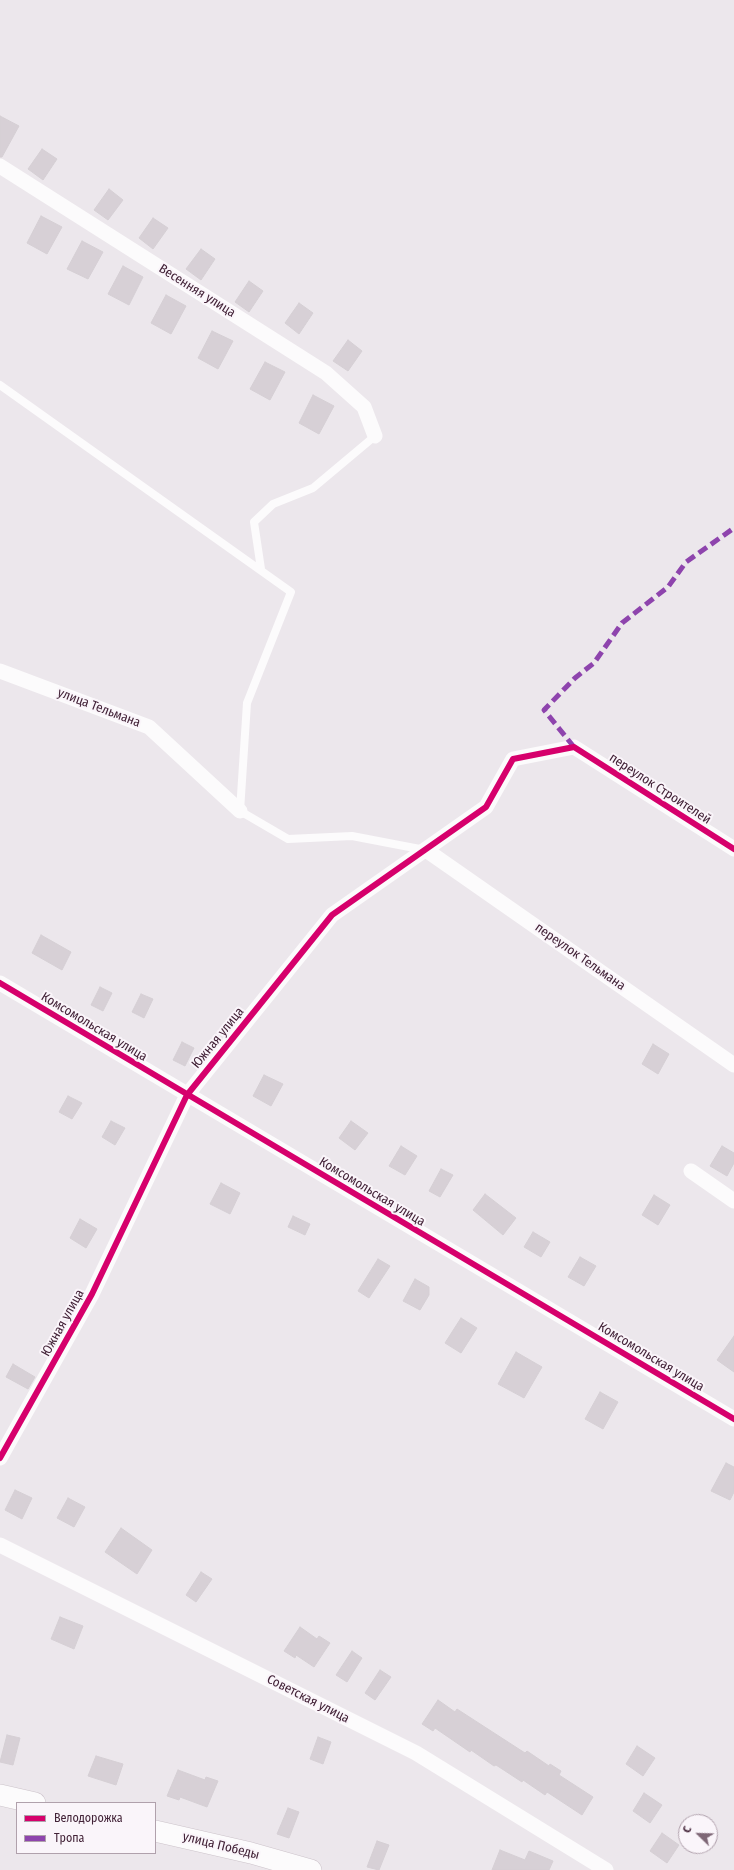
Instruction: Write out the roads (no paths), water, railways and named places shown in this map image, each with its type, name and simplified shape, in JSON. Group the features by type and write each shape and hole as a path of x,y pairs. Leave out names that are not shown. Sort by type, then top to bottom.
{"main road":[{"path":"0,1795 31,1802"},
{"name":"улица Победы","path":"156,1831 250,1853 310,1870"}],"street":[{"name":"Весенняя улица","path":"0,166 326,373 364,407 375,436"},
{"name":"улица Тельмана","path":"0,671 149,727 240,811"},
{"name":"переулок Строителей","path":"574,747 734,849"},
{"name":"Южная улица","path":"0,1458 92,1294 187,1095 332,915 486,807 513,759 574,747"},
{"name":"переулок Тельмана","path":"426,850 734,1064"},
{"name":"Комсомольская улица","path":"0,983 734,1420"},
{"path":"691,1171 734,1201"},
{"name":"Советская улица","path":"0,1545 416,1753 606,1870"}],"lane":[{"path":"0,385 261,569 291,592 247,703 240,811 288,839 352,836 426,850"},
{"path":"261,569 254,522 273,504 313,488 375,436"}]}
